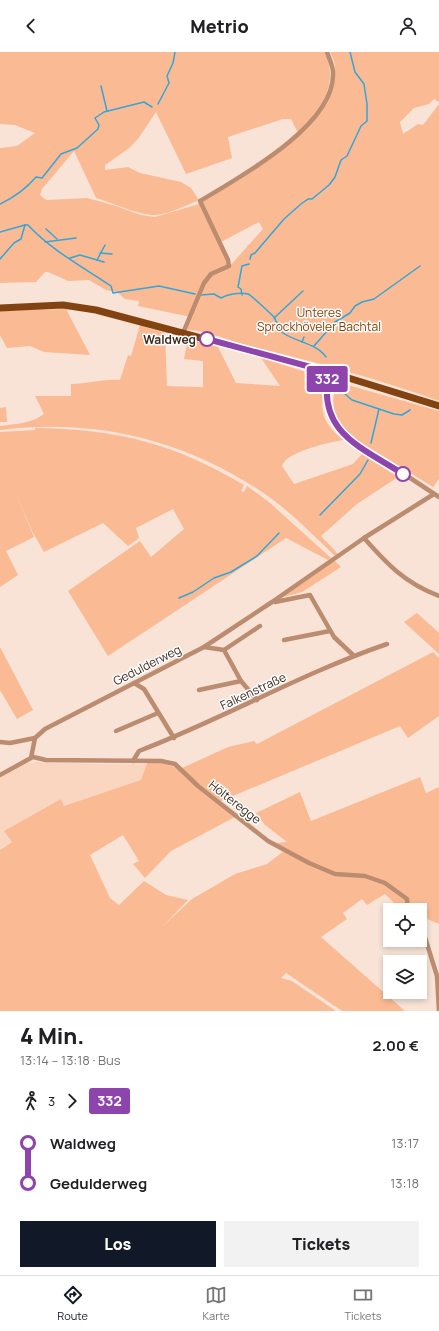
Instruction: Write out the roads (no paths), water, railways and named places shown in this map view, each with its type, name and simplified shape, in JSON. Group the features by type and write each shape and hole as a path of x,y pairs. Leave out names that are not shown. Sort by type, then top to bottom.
{"main road":[{"path":"0,308 46,305 76,306 337,374 439,406"}],"street":[{"path":"183,333 204,283 211,274 229,266 228,260 200,201 252,170 292,141 323,108 330,93 333,78 332,66 327,52"},
{"path":"329,372 326,389 328,404 331,417 342,433 439,497"},
{"path":"328,395 337,374"},
{"name":"Gedulderweg","path":"35,738 45,729 204,647 364,538 434,494"},
{"path":"364,538 391,568 410,583 439,596"},
{"path":"272,602 310,595 334,638 353,655"},
{"path":"204,647 224,650 260,626"},
{"path":"284,640 330,631"},
{"name":"Falkenstraße","path":"133,762 139,751 174,738 353,655 387,644"},
{"path":"224,650 241,681 257,700"},
{"path":"199,690 241,681"},
{"path":"134,682 144,689 174,738"},
{"path":"116,731 158,713"},
{"path":"0,742 10,743 35,738 33,757 0,775"},
{"name":"Hölteregge","path":"33,757 40,760 133,762 161,761 174,764 198,786 268,841 334,874 365,876 386,882 407,899 407,903"},
{"path":"427,945 437,976 439,1011"}],"waterway":[{"path":"158,104 169,83 167,76 173,63 175,52"},
{"path":"250,259 251,255 255,253 284,219 301,204 308,199 312,199 329,185 335,177 341,160 347,156 361,126 367,121 367,104 364,84 355,72 350,52"},
{"path":"101,86 107,111"},
{"path":"0,204 20,193 36,177 42,178 61,154 77,148 98,129 99,125 95,118 104,112 144,102 152,107"},
{"path":"25,225 28,225 37,234 78,265 111,286 113,293 159,286 195,294"},
{"path":"0,232 25,225"},
{"path":"0,259 14,243 21,239 25,225"},
{"path":"46,229 57,239"},
{"path":"45,242 76,238"},
{"path":"97,260 105,245"},
{"path":"100,253 112,254"},
{"path":"70,258 80,255 104,262"},
{"path":"242,295 241,289 238,287 242,266 249,264"},
{"path":"314,346 335,322 350,313 355,306 362,302 374,299 420,266"},
{"path":"274,318 303,291"},
{"path":"201,295 214,294 221,298 227,295 242,293 248,294 274,317 283,333 317,349 326,357"},
{"path":"302,342 304,337"},
{"path":"345,394 352,400 394,414 402,415 410,410"},
{"path":"371,443 379,409"},
{"path":"320,515 360,474 368,460"},
{"path":"179,598 193,592 214,578 231,572 257,556 279,533"}],"place":[{"name":"Waldweg","path":"207,339"}],"park label":[{"name":"Unteres Sprockhöveler Bachtal","path":"319,319"}]}
